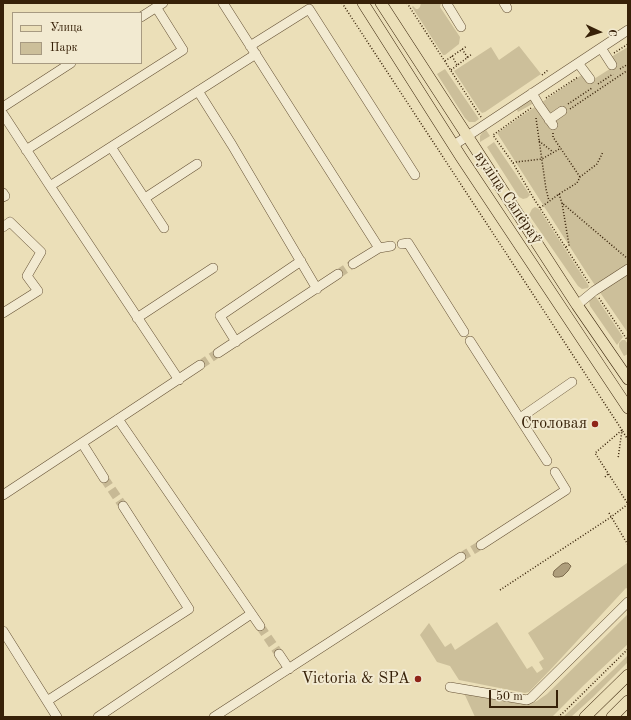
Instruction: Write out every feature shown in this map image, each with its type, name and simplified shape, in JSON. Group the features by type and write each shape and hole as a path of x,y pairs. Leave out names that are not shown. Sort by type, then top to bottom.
{"main road":[{"name":"вуліца Сапёраў","path":"364,3 454,145 628,408"},
{"name":"вуліца Сапёраў","path":"381,3 577,306 628,379"},
{"path":"585,717 628,675"},
{"path":"612,717 628,701"}],"lane":[{"path":"223,3 379,248"},
{"path":"448,3 447,4 461,27"},
{"path":"26,150 183,50 159,5 142,16"},
{"path":"250,46 309,8 415,175"},
{"path":"454,145 628,30"},
{"path":"601,48 609,62"},
{"path":"50,186 256,54"},
{"path":"578,63 587,76"},
{"path":"3,107 69,64"},
{"path":"198,91 232,145 317,289"},
{"path":"532,93 536,104 551,123 562,111"},
{"path":"3,114 178,380"},
{"path":"111,147 164,228"},
{"path":"145,198 197,164"},
{"path":"3,193 5,196 3,197"},
{"path":"3,227 10,222 41,252 27,276 38,291 3,313"},
{"path":"402,244 408,243 464,332"},
{"path":"353,264 379,248 391,246"},
{"path":"236,342 220,316 301,261"},
{"path":"137,318 213,268"},
{"path":"577,306 594,291 628,269"},
{"path":"218,353 338,274"},
{"path":"470,341 547,460"},
{"path":"3,495 200,365"},
{"path":"520,418 572,382"},
{"path":"118,419 260,626"},
{"path":"82,443 104,478"},
{"path":"481,545 566,490 554,472"},
{"path":"47,701 189,609 123,506"},
{"path":"214,717 461,557"},
{"path":"450,687 527,700 531,698 628,602"},
{"path":"98,717 251,614"},
{"path":"3,631 57,717"},
{"path":"279,654 289,669"}],"path":[{"path":"342,3 628,440"},
{"path":"407,3 481,117"},
{"path":"609,62 628,44"},
{"path":"445,61 467,46"},
{"path":"462,49 468,58"},
{"path":"451,70 472,54"},
{"path":"452,56 457,65"},
{"path":"628,64 562,108 562,111 564,113 628,70"},
{"path":"542,75 548,70"},
{"path":"587,76 536,104 493,135 513,163 540,208 628,341"},
{"path":"536,104 539,140 549,201"},
{"path":"551,123 553,138 580,177"},
{"path":"539,140 554,152"},
{"path":"513,163 542,159 561,148"},
{"path":"540,208 577,183 580,177 597,164 603,152"},
{"path":"559,194 562,203 569,245 566,247"},
{"path":"562,203 628,259"},
{"path":"618,459 622,430"},
{"path":"500,590 612,517 628,504 595,453 622,430"},
{"path":"605,477 608,474"},
{"path":"609,513 628,545"},
{"path":"558,717 628,650"}],"green space":[{"path":"421,3 441,3 440,7 460,37 459,44 445,55 443,55 412,7 413,6 418,9"},
{"path":"519,46 541,74 482,113 454,71 491,47 499,60"},
{"path":"628,47 628,333 588,275 497,133 583,74 594,79 616,65 611,57"},
{"path":"445,69 479,119 475,122 469,122 465,118 437,74"},
{"path":"527,101 534,103 518,112 517,108"},
{"path":"486,130 490,136 480,142 480,136"},
{"path":"494,142 530,195 527,198 523,199 519,197 487,147"},
{"path":"535,207 539,209 589,286 588,288 582,289 578,286 529,215"},
{"path":"593,295 596,297 623,337 617,345 590,306 589,301"},
{"path":"622,340 625,340 628,344 628,354 624,356 619,347 619,343"},
{"path":"627,563 628,589 626,588 529,692 525,693 459,680 450,666 437,662 420,635 429,623 445,647 451,643 455,650 497,622 527,669 532,666 537,673 543,669 539,662 544,659 528,633"},
{"path":"628,614 628,644 552,717 475,717 464,693 521,704 530,704 537,701 547,694"},
{"path":"628,655 628,662 593,697 571,717 563,717 613,670"}],"shaded area":[{"path":"565,563 568,563 571,566 568,571 563,576 555,577 553,575 554,571"}],"tunnel":[{"path":"338,274 353,264"},
{"path":"200,365 218,353"},
{"path":"104,478 123,506"},
{"path":"461,557 481,545"},
{"path":"260,626 279,654"}],"place":[{"name":"Столовая","path":"595,424"},
{"name":"Victoria & SPA","path":"418,679"}]}
